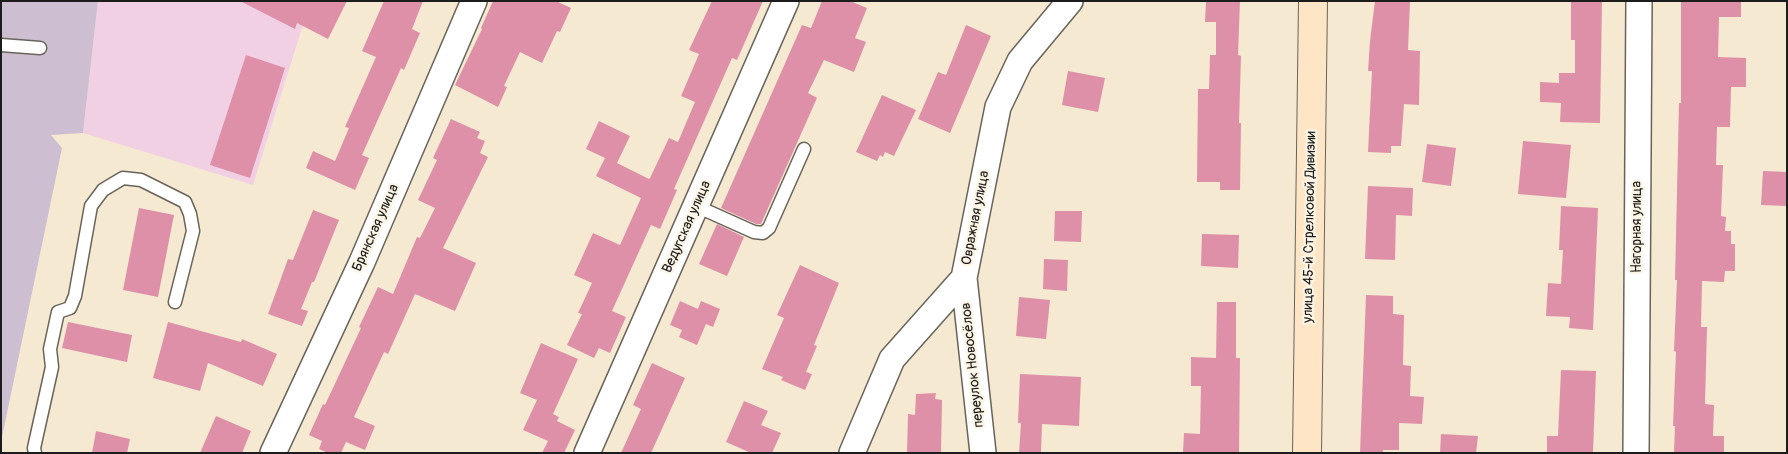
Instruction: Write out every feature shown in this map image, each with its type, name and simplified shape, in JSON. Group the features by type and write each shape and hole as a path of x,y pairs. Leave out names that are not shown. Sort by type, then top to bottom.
{"main road":[{"name":"улица 45-й Стрелковой Дивизии","path":"1307,453 1313,1"}],"street":[{"name":"Брянская улица","path":"273,453 362,262 474,1"},
{"name":"Ведугская улица","path":"587,453 786,1"},
{"name":"Овражная улица","path":"852,453 892,359 964,278 998,107 1020,61 1070,1"},
{"name":"Нагорная улица","path":"1636,453 1638,1"},
{"name":"переулок Новосёлов","path":"964,278 983,453"}],"lane":[{"path":"1,45 40,48"},
{"path":"696,206 754,232 763,233 769,228 804,149"},
{"path":"35,453 34,448 52,367 50,349 58,312 70,308 75,296 91,206 104,190 123,178 141,180 185,202 190,214 193,231 175,302"}],"shaded area":[{"path":"1,1 98,1 83,133 51,135 62,148 1,442"},
{"path":"98,1 315,1 301,31 253,185 83,133"}],"building":[{"path":"240,1 347,1 328,39 297,23 295,29"},
{"path":"384,1 423,1 412,29 420,33 404,70 401,68 362,155 369,158 355,190 306,168 313,151 335,161 349,128 345,127 376,57 362,51"},
{"path":"493,1 556,1 571,8 560,32 557,31 542,63 520,52 504,86 507,87 498,107 455,85 482,29"},
{"path":"712,1 763,1 737,60 732,58 674,189 677,190 660,229 651,225 612,311 626,317 610,353 599,348 594,358 567,345 582,314 578,313 592,283 574,275 593,233 620,245 641,198 596,176 605,158 586,149 599,121 630,136 617,163 650,178 669,138 678,142 695,102 681,96 699,54 689,50"},
{"path":"822,1 850,1 867,8 855,38 866,42 854,72 824,60 808,93 817,98 761,224 756,224 721,208 802,25 811,28"},
{"path":"1206,1 1240,1 1238,55 1241,56 1240,190 1220,190 1220,182 1197,182 1198,89 1209,89 1210,55 1216,55 1216,22 1205,22"},
{"path":"1375,1 1410,1 1408,50 1420,51 1419,105 1404,104 1401,146 1391,146 1391,153 1368,152 1372,71 1368,71"},
{"path":"1571,1 1602,1 1600,123 1560,122 1561,103 1540,102 1540,82 1559,83 1559,73 1575,73 1575,40 1571,40"},
{"path":"1681,1 1741,1 1741,17 1719,17 1718,57 1746,58 1746,87 1731,87 1730,127 1717,127 1716,165 1723,165 1721,216 1726,217 1725,231 1731,231 1731,244 1735,244 1735,271 1725,271 1724,282 1702,281 1701,327 1707,327 1705,404 1714,405 1713,436 1724,436 1724,453 1674,453 1675,426 1673,426 1676,352 1674,351 1677,280 1675,280 1679,103 1681,103"},
{"path":"966,25 991,36 950,133 918,119 938,72 946,75"},
{"path":"246,55 285,68 250,178 210,165"},
{"path":"1068,71 1105,78 1098,112 1062,105"},
{"path":"882,95 916,110 894,156 885,152 883,157 880,155 877,161 856,152"},
{"path":"451,119 480,132 477,138 485,141 480,153 488,157 443,248 476,263 455,311 415,294 388,354 384,352 354,417 375,426 365,450 346,442 341,453 328,453 319,449 322,441 309,435 361,328 359,327 378,287 393,294 417,237 420,238 435,208 418,200 437,160 433,158"},
{"path":"1523,141 1571,145 1566,198 1518,194"},
{"path":"1427,144 1456,148 1451,186 1422,182"},
{"path":"1763,171 1787,172 1787,206 1761,205"},
{"path":"1368,186 1413,188 1412,216 1396,215 1395,260 1365,259"},
{"path":"1561,206 1598,208 1593,330 1569,328 1570,317 1546,316 1548,283 1561,284 1563,250 1559,250"},
{"path":"139,208 174,215 158,297 123,290"},
{"path":"313,210 339,220 301,309 308,311 302,326 268,314 288,259 293,260"},
{"path":"1055,211 1082,211 1081,242 1054,241"},
{"path":"717,224 744,237 727,276 699,264"},
{"path":"1202,234 1239,235 1238,268 1201,266"},
{"path":"1044,259 1068,260 1067,291 1043,289"},
{"path":"800,265 839,283 814,345 817,346 806,372 812,374 805,390 781,380 783,377 762,369 784,318 777,315"},
{"path":"1366,295 1393,296 1393,314 1404,315 1403,365 1411,366 1410,396 1424,397 1422,424 1399,423 1399,450 1383,450 1383,453 1360,453"},
{"path":"1019,297 1050,300 1046,339 1016,336"},
{"path":"680,301 698,309 701,301 720,309 713,327 706,324 697,345 679,337 682,330 670,325"},
{"path":"1217,302 1236,302 1236,358 1240,358 1239,453 1183,453 1184,433 1200,434 1201,386 1191,386 1191,357 1216,358"},
{"path":"68,322 132,335 127,362 62,348"},
{"path":"168,322 241,342 242,339 277,354 263,386 208,363 200,391 153,378"},
{"path":"541,343 578,359 553,414 559,417 557,421 575,430 564,453 542,453 548,441 523,430 537,400 520,393"},
{"path":"652,363 685,378 651,453 621,453 641,409 633,405"},
{"path":"1561,370 1596,371 1593,453 1547,453 1547,436 1558,436"},
{"path":"1020,374 1081,377 1079,426 1042,424 1041,453 1019,453 1021,423 1018,423"},
{"path":"936,393 935,399 942,400 941,453 907,453 908,414 915,415 916,394"},
{"path":"744,401 768,411 761,425 781,433 772,453 751,453 726,442"},
{"path":"216,416 251,431 242,453 200,453"},
{"path":"96,431 130,439 127,453 92,453"},
{"path":"1441,434 1478,436 1476,453 1440,453"}]}
